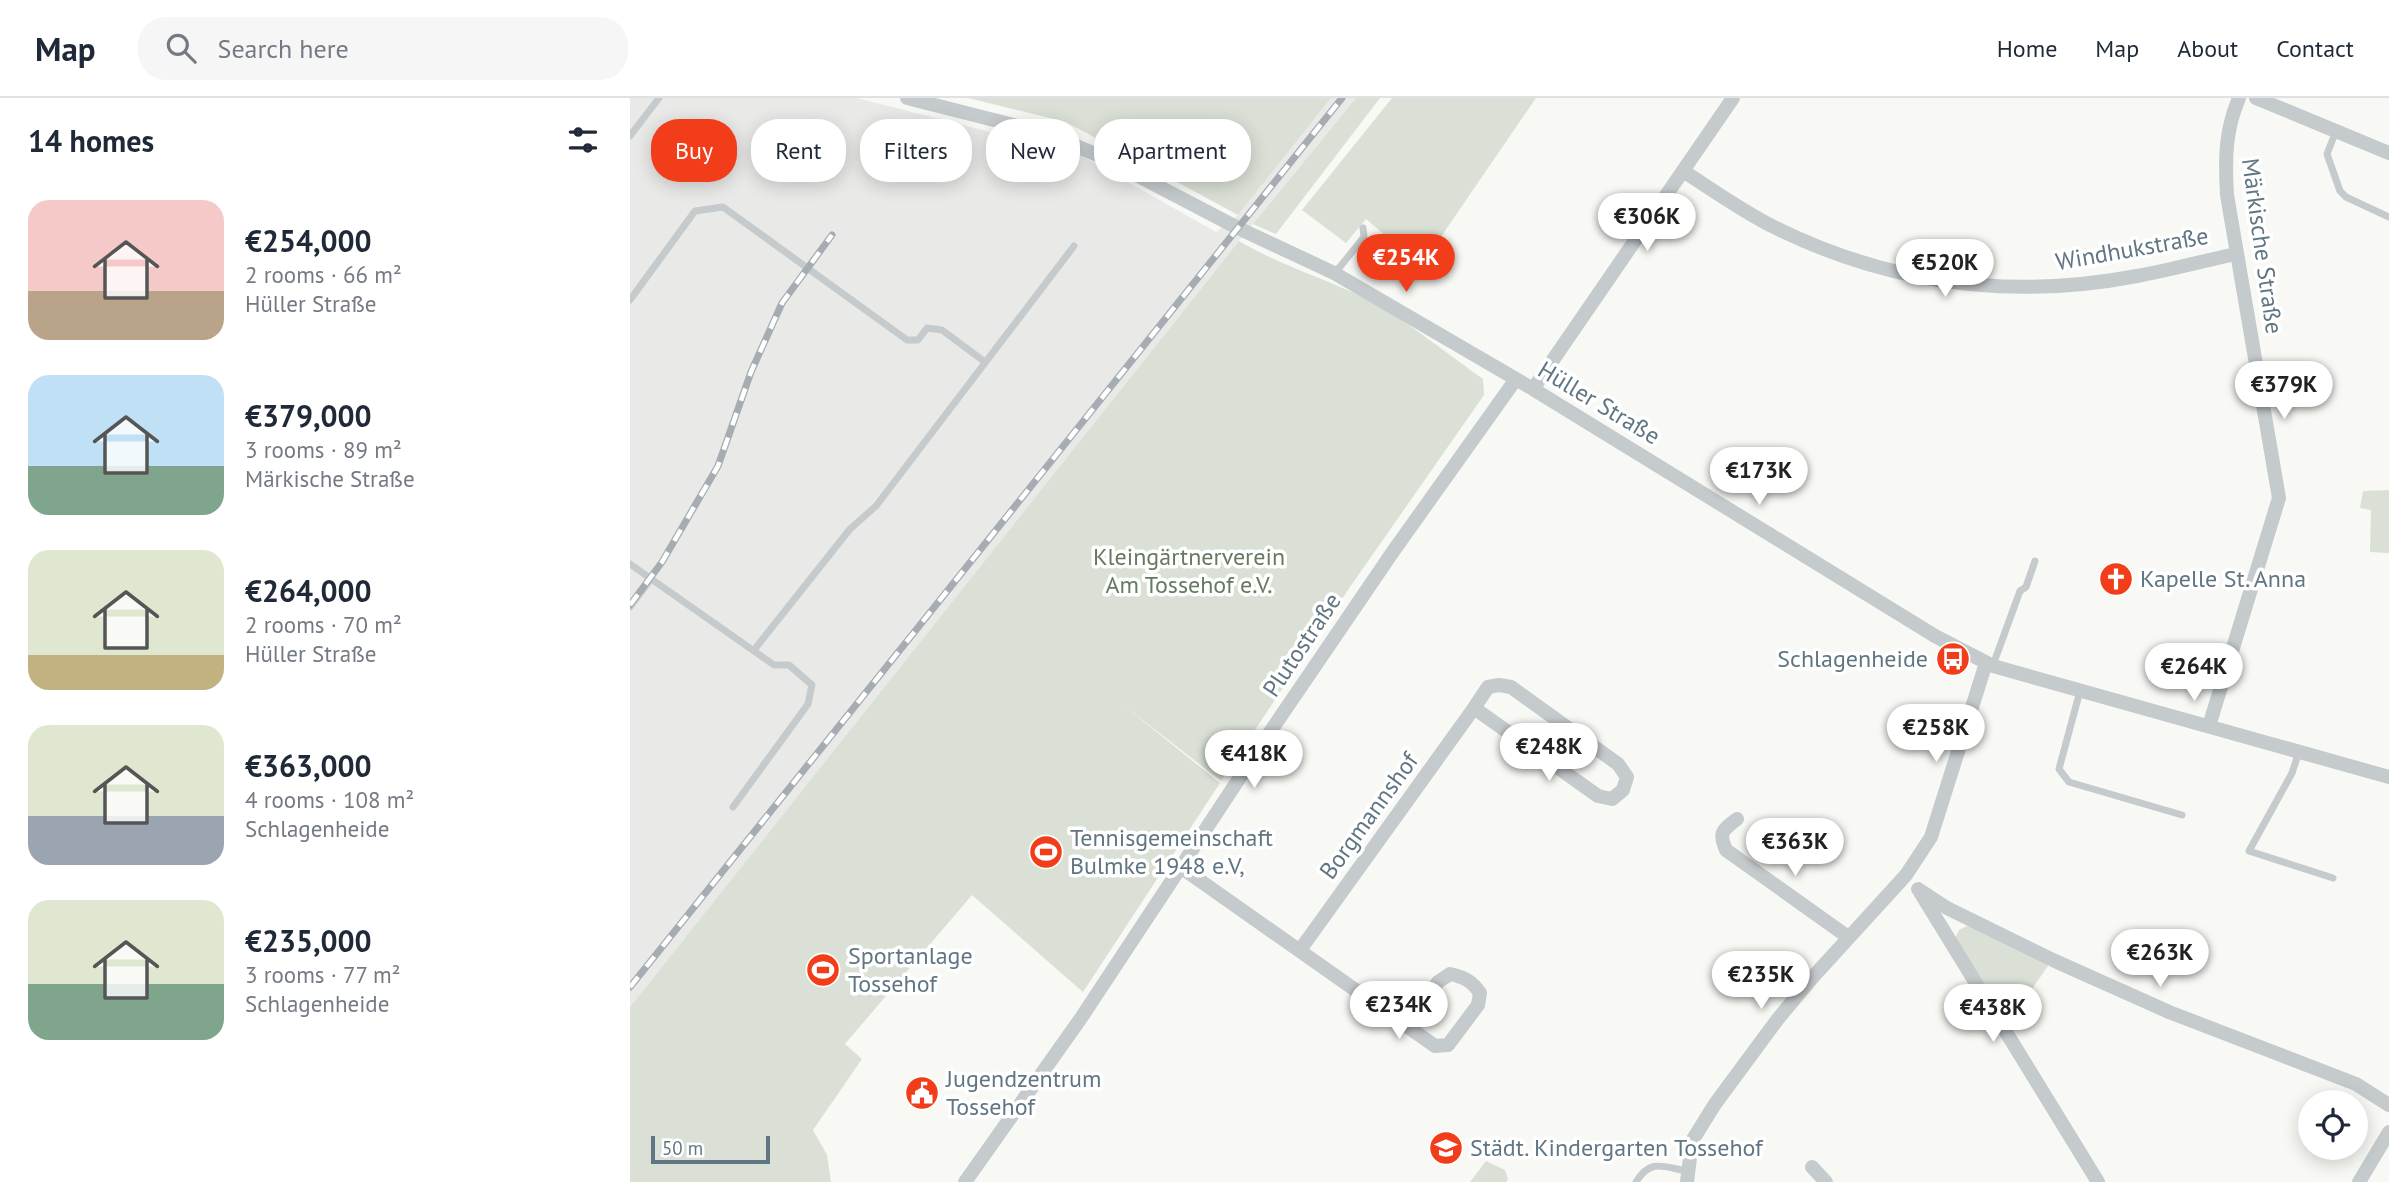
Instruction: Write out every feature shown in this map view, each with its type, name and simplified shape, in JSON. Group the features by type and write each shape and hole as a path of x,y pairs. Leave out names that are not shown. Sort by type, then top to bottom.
{"street":[{"name":"Hüller Straße","path":"906,98 1052,136 1100,156 1238,228 1334,274 1533,389 1935,636 1990,664 2389,777"},
{"path":"1533,389 1733,98"},
{"name":"Märkische Straße","path":"2209,726 2279,498 2227,195 2225,156 2230,119 2239,98"},
{"path":"2256,98 2389,153"},
{"name":"Windhukstraße","path":"1683,171 1749,213 1817,247 1862,263 1970,286 2056,286 2136,276 2236,254"},
{"name":"Plutostraße","path":"965,1182 1081,1018 1392,553 1516,379"},
{"path":"1687,1176 1692,1141 1715,1104 1777,1020 1848,937 1906,875 1931,837 1990,664"},
{"name":"Borgmannshof","path":"1300,950 1488,687 1511,687 1618,764 1627,777 1623,790 1612,799 1598,796 1474,708"},
{"path":"1737,819 1724,829 1721,839 1726,850 1848,937"},
{"path":"1182,868 1435,1045 1448,1045 1478,1005 1480,993 1462,976 1450,974 1438,982 1418,1010 1399,1019"},
{"path":"1906,875 1918,889 2098,1182"},
{"path":"1918,889 1947,908 2068,967 2180,1017 2356,1084 2389,1105"},
{"path":"2359,1182 2389,1132"},
{"path":"1812,1167 1826,1182"}],"lane":[{"path":"630,136 659,98"},
{"path":"2336,131 2327,154 2340,191 2353,202 2389,217"},
{"path":"630,300 695,211 723,207 907,340 918,340 927,328 942,330 985,362"},
{"path":"1334,274 1364,237 1363,228"},
{"path":"754,650 850,529 876,506 1073,246"},
{"path":"1990,664 2020,591 2026,587 2035,561"},
{"path":"630,564 774,666 789,665 812,685 808,704 733,807"},
{"path":"630,607 651,579"},
{"path":"2080,690 2059,769 2068,782 2182,815"},
{"path":"2299,752 2292,773 2249,851 2333,878"},
{"path":"1636,1182 1644,1169 1652,1166 1687,1176"}],"shaded area":[{"path":"630,98 857,98 939,119 860,119 860,182 972,182 972,127 986,131 986,182 1080,182 1080,155 1094,163 1094,182 1128,182 1216,232 1238,215 1331,98 1356,98 1239,241 630,1007"}],"green space":[{"path":"968,98 1331,98 1238,215 1177,182 1251,182 1251,119 1094,119 1094,137 1080,130 1080,119 1054,119"},
{"path":"1356,98 1380,98 1276,234 1253,224"},
{"path":"1392,98 1536,98 1421,266 1366,219 1346,243 1302,210"},
{"name":"Kleingärtnerverein Am Tossehof e.V.","path":"1239,241 1364,298 1394,315 1483,379 1484,395 1350,587 1221,781 1122,704 1220,783 1083,992 972,895 845,1044 862,1059 813,1130 827,1155 831,1182 630,1182 630,1007"},
{"path":"2389,490 2389,553 2370,552 2371,510 2360,508 2363,491"},
{"path":"1969,925 2050,963 2007,1025 1954,940 1959,930"},
{"path":"1486,1161 1505,1170 1508,1179 1506,1182 1470,1182"}],"railway":[{"path":"630,987 1342,98"},
{"path":"630,605 662,562 718,466 751,372 782,303 832,235"}],"place":[{"name":"Kapelle St. Anna","path":"2116,579"},
{"name":"Schlagenheide","path":"1953,659"},
{"name":"Tennisgemeinschaft Bulmke 1948 e.V,","path":"1046,852"},
{"name":"Sportanlage Tossehof","path":"823,970"},
{"name":"Jugendzentrum Tossehof","path":"922,1093"},
{"name":"Städt. Kindergarten Tossehof","path":"1446,1148"}]}
